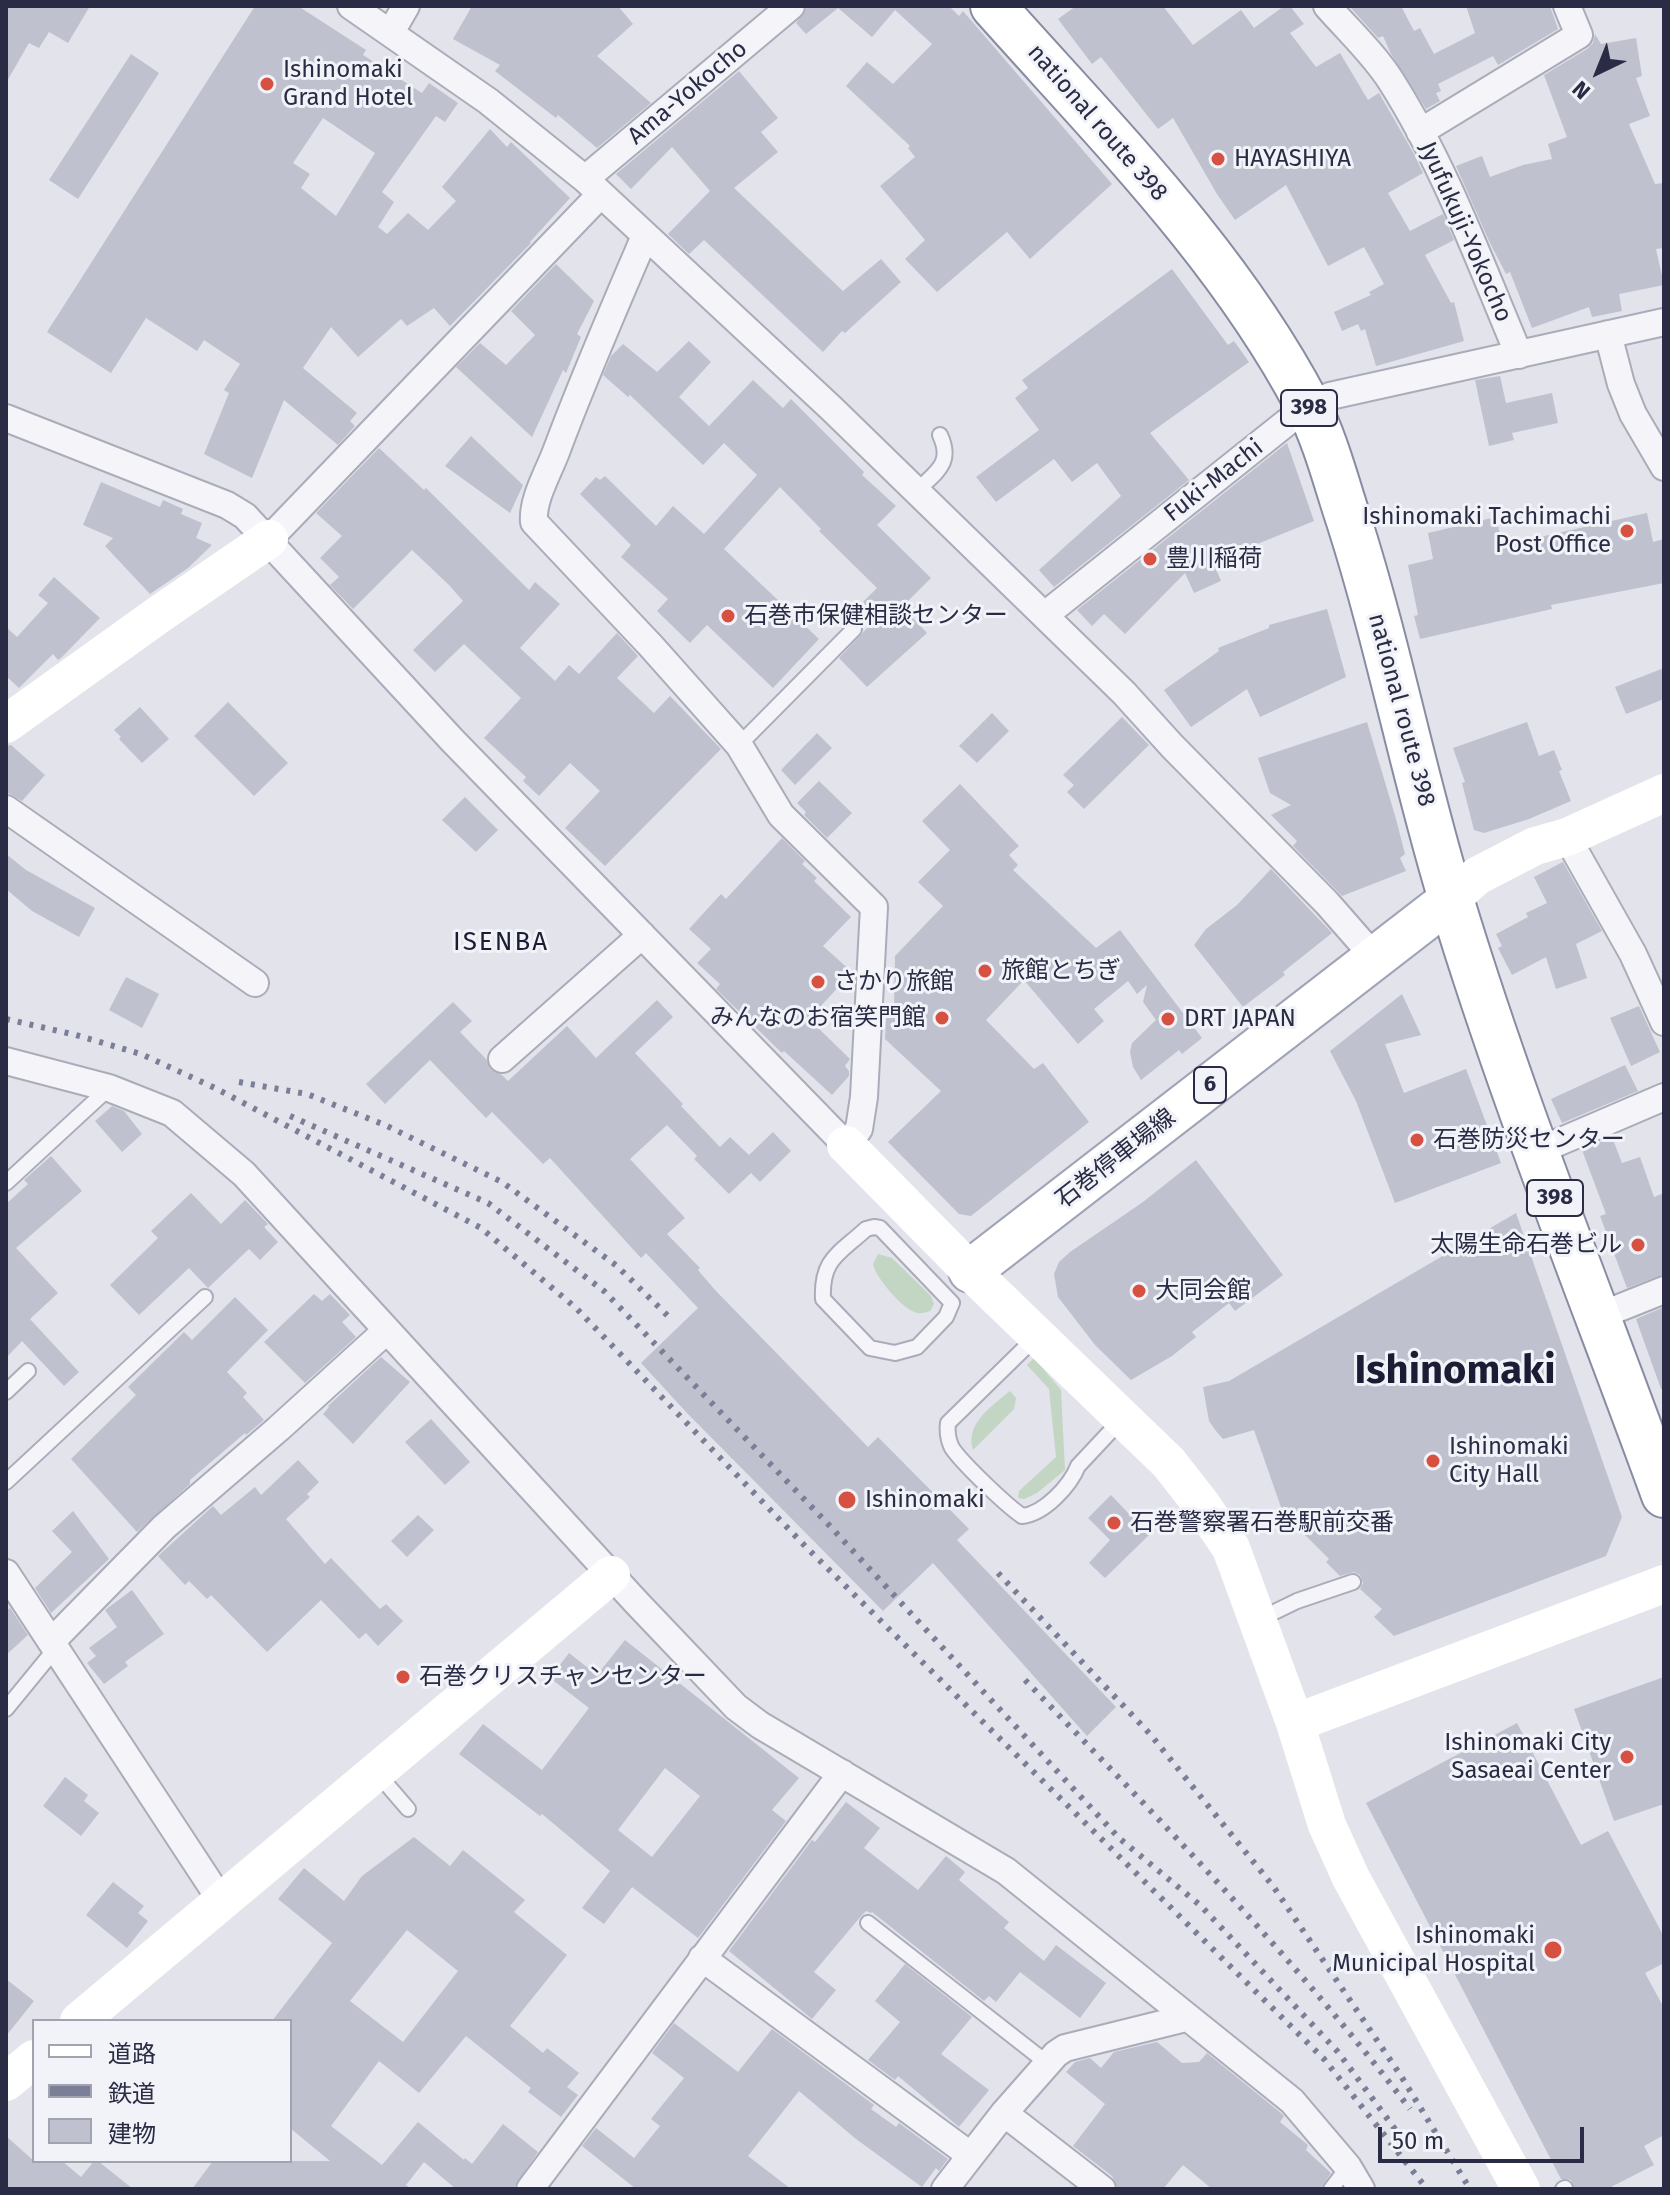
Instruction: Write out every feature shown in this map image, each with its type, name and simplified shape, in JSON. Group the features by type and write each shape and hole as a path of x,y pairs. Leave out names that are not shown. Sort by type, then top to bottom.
{"highway":[{"name":"national route 398","path":"993,6 1200,241 1271,342 1308,407 1359,553 1451,899 1538,1151 1664,1495"}],"main road":[{"name":"石巻停車場線","path":"957,1282 1451,899"}],"street":[{"path":"351,6 488,101 593,187 918,490 1045,615 1327,903 1376,959"},
{"path":"391,32 406,6"},
{"name":"Ama-Yokocho","path":"269,539 593,187 791,6"},
{"path":"1327,6 1390,78 1420,132"},
{"name":"Jyufukuji-Yokocho","path":"1519,355 1440,169 1420,132 1579,35 1567,6"},
{"path":"645,236 572,409 539,495 534,522 739,745 781,815 874,907 864,1097 859,1129 846,1145"},
{"name":"Fuki-Machi","path":"1045,615 1308,407 1330,396 1370,395 1519,355 1664,322"},
{"path":"1608,334 1621,384 1633,414 1664,467"},
{"path":"6,418 227,505 245,516 452,740 846,1145 957,1282 1037,1336 1169,1463 1231,1548 1259,1619 1327,1825 1351,1878 1521,2189"},
{"path":"6,724 269,539"},
{"path":"1451,899 1477,876 1535,846 1567,837 1664,793"},
{"path":"6,809 255,983"},
{"path":"1567,837 1633,954 1664,1022"},
{"path":"502,1059 642,935"},
{"path":"6,1061 109,1088 172,1113 244,1174 736,1707 760,1725 1006,1871 1292,2101 1354,2178"},
{"path":"1538,1151 1664,1097"},
{"path":"1599,1316 1664,1290"},
{"path":"54,1645 164,1527 386,1331"},
{"path":"6,1573 222,1902"},
{"path":"81,2019 611,1575"},
{"path":"1295,1723 1664,1584"},
{"path":"530,2189 842,1773"},
{"path":"702,1958 970,2155"},
{"path":"945,2189 1004,2113 1047,2063 1065,2048 1186,2018"},
{"path":"6,2082 32,2061"},
{"path":"1004,2113 1102,2189"}],"lane":[{"path":"918,490 943,465 946,448 940,435"},
{"path":"739,745 854,629"},
{"path":"6,1183 109,1088"},
{"path":"874,1227 880,1228 957,1282 946,1317 917,1347 895,1353 870,1348 823,1299 822,1281 827,1264 866,1229 874,1227"},
{"path":"6,1482 205,1297"},
{"path":"1037,1336 948,1423 947,1433 952,1448 1011,1508 1022,1516 1037,1513 1066,1485 1078,1466 1124,1418"},
{"path":"6,1392 28,1371"},
{"path":"1259,1619 1297,1601 1353,1582"},
{"path":"6,1709 54,1645"},
{"path":"376,1772 408,1809"},
{"path":"868,1923 1047,2063"},
{"path":"1331,2189 1354,2178"}],"green space":[{"path":"878,1254 892,1258 931,1296 934,1304 930,1311 911,1311 891,1293 873,1264"},
{"path":"1034,1358 1061,1390 1065,1470 1037,1493 1024,1499 1018,1498 1019,1491 1056,1457 1049,1389 1027,1365"},
{"path":"1010,1391 1016,1398 1014,1409 973,1450 976,1423"}],"building":[{"path":"6,6 90,6 68,43 49,32 39,48 29,43 6,83"},
{"path":"255,6 298,6 366,50 363,55 422,93 429,83 458,103 445,122 436,116 382,192 394,202 378,227 387,234 408,213 428,230 456,201 442,187 490,129 507,147 511,142 570,198 450,326 434,308 407,326 401,319 358,357 331,327 303,368 357,413 350,421 355,426 338,445 284,400 252,478 204,454 229,393 224,390 240,364 204,340 197,351 146,318 111,373 47,332","holes":["323,118 375,153 336,216 301,188 310,174 293,163"]},
{"path":"472,6 618,6 633,24 597,56 651,103 597,148 558,115 556,118 495,71 500,65 453,39"},
{"path":"808,6 949,6 959,16 963,11 1112,184 1030,259 1007,232 937,292 905,259 925,240 880,186 915,157 908,148 910,146 846,86 867,62 893,84 932,44 895,10 872,37 838,8 806,34 796,23"},
{"path":"1076,6 1163,6 1193,45 1241,10 1254,28 1284,6 1290,6 1304,24 1290,33 1316,67 1340,53 1368,100 1379,93 1414,154 1423,173 1388,193 1410,231 1443,214 1454,240 1425,255 1451,303 1454,302 1464,341 1376,366 1365,329 1361,331 1358,324 1342,331 1334,312 1371,295 1369,292 1384,284 1364,247 1328,266 1286,185 1235,220 1173,118 1158,129 1101,57 1092,64 1058,19"},
{"path":"1349,6 1401,6 1414,31 1420,28 1434,54 1475,33 1466,6 1550,6 1558,29 1498,65 1493,56 1438,84 1441,91 1436,93 1440,101 1426,109 1383,36 1378,38"},
{"path":"1595,34 1601,44 1636,38 1642,76 1636,78 1650,116 1629,124 1655,184 1664,183 1664,248 1656,249 1664,285 1619,294 1622,311 1592,317 1589,307 1532,328 1510,272 1506,274 1490,243 1456,166 1482,156 1490,177 1552,159 1548,144 1567,137 1544,75 1587,49 1593,43"},
{"path":"131,54 159,73 78,199 49,180"},
{"path":"739,71 778,118 761,132 778,152 734,188 843,291 881,259 901,282 845,333 842,331 823,352 704,240 689,254 668,234 710,191 672,147 631,189 616,174"},
{"path":"556,264 594,301 577,334 581,337 566,373 563,370 532,437 456,367 480,343 506,365 535,335 511,311"},
{"path":"1172,269 1228,345 1234,341 1249,362 1150,433 1189,480 1054,587 1039,570 1121,496 1097,463 1072,482 1054,459 996,502 976,477 1039,430 1015,398 1028,388 1022,380"},
{"path":"689,341 711,362 679,397 709,426 753,380 783,408 791,399 864,472 862,475 896,506 877,525 931,578 902,607 927,633 867,687 839,658 868,627 853,612 877,588 780,487 724,549 819,639 773,688 707,625 690,643 657,611 668,599 621,557 631,545 580,494 596,477 600,480 605,476 656,526 673,506 704,534 757,475 724,443 703,465 630,395 628,397 603,375 611,356 623,344 657,372"},
{"path":"1500,376 1506,403 1552,393 1558,423 1512,433 1514,440 1489,446 1475,380"},
{"path":"471,436 523,485 510,513 445,466"},
{"path":"1287,443 1314,521 1213,562 1221,581 1194,593 1185,573 1125,634 1104,614 1092,626 1077,610"},
{"path":"379,448 424,490 426,488 529,590 535,582 560,604 520,648 555,681 569,665 579,674 617,633 638,656 617,678 654,713 670,696 721,749 605,866 565,828 600,791 570,763 539,796 523,781 526,777 484,738 521,698 464,644 435,672 413,650 463,601 449,585 412,550 353,609 330,585 339,577 320,558 342,536 316,513"},
{"path":"101,482 160,507 163,500 183,509 181,514 202,523 196,538 212,545 188,568 150,594 105,546 113,538 83,525"},
{"path":"1647,513 1653,542 1664,539 1664,583 1551,605 1552,609 1420,639 1408,565 1433,559 1428,533 1496,517 1502,543 1512,540 1513,543"},
{"path":"54,577 100,618 62,657 58,660 53,654 19,688 6,676 6,627 17,637 48,603 38,595"},
{"path":"1327,609 1346,677 1260,717 1247,689 1191,727 1164,690 1219,651 1218,648 1269,628 1269,625"},
{"path":"1664,668 1664,699 1626,714 1615,687"},
{"path":"228,702 288,763 254,796 194,736"},
{"path":"140,707 169,739 142,763 114,730"},
{"path":"992,713 1009,731 977,763 959,746"},
{"path":"1122,717 1149,745 1084,809 1067,792 1074,785 1063,775"},
{"path":"1367,722 1396,819 1405,854 1400,858 1406,871 1342,896 1293,846 1297,841 1271,815 1291,805 1270,793 1258,758"},
{"path":"1527,722 1539,756 1554,750 1571,801 1484,833 1474,830 1462,783 1465,782 1453,748"},
{"path":"817,733 832,748 795,785 781,770"},
{"path":"11,745 45,775 22,801 6,792 6,746"},
{"path":"819,781 852,813 827,838 804,815 806,812 797,803"},
{"path":"960,784 1019,846 1009,855 1018,865 1013,870 1096,948 1120,930 1202,1038 1182,1054 1179,1050 1141,1080 1133,1067 1130,1052 1132,1043 1156,1020 1143,1002 1147,985 1137,994 1128,981 1094,1009 1104,1021 1078,1044 1024,980 986,1020 1034,1069 1043,1063 1089,1122 971,1216 959,1214 888,1142 941,1091 885,1039 887,1004 894,1010 895,956 943,906 918,882 950,850 922,821"},
{"path":"465,797 498,830 476,852 442,820"},
{"path":"782,838 805,861 802,864 817,878 814,881 851,917 823,946 852,972 809,1019 850,1059 845,1066 849,1076 832,1095 784,1051 782,1053 716,989 720,984 697,963 711,949 689,929 721,894 726,899"},
{"path":"6,854 26,870 95,908 79,937 32,911 6,889"},
{"path":"1563,862 1602,931 1576,944 1587,978 1556,989 1546,957 1512,975 1498,948 1502,946 1496,934 1547,903 1534,877"},
{"path":"1271,869 1332,933 1243,1007 1194,945 1206,929 1237,905"},
{"path":"126,977 159,994 142,1028 109,1010"},
{"path":"1402,994 1421,1035 1385,1044 1404,1093 1466,1069 1501,1163 1395,1203 1356,1101 1330,1051"},
{"path":"657,1000 673,1017 635,1053 683,1104 681,1106 720,1147 730,1137 749,1155 773,1132 791,1151 760,1182 751,1173 729,1194 694,1159 697,1156 667,1125 630,1159 685,1218 667,1234 700,1268 698,1270 715,1290 868,1447 878,1437 969,1529 957,1540 1116,1707 1087,1736 933,1563 883,1611 687,1413 641,1363 698,1308 646,1253 641,1258 550,1158 543,1164 492,1112 486,1118 430,1060 385,1104 366,1084 453,1002 472,1021 460,1032 486,1059 491,1070 508,1081 567,1026 596,1058"},
{"path":"1639,1006 1660,1052 1631,1066 1610,1018"},
{"path":"1625,1065 1638,1091 1562,1123 1551,1099"},
{"path":"112,1106 124,1111 142,1134 122,1152 95,1121"},
{"path":"1612,1137 1622,1163 1640,1157 1654,1197 1664,1193 1664,1274 1627,1288 1600,1216 1606,1214 1582,1150"},
{"path":"51,1156 82,1191 16,1248 58,1293 30,1319 79,1372 64,1386 22,1341 6,1358 6,1204 28,1184 24,1180"},
{"path":"1196,1160 1283,1275 1235,1311 1229,1303 1192,1332 1196,1337 1172,1356 1131,1380 1095,1345 1058,1297 1054,1274 1059,1262 1070,1252 1143,1202"},
{"path":"191,1193 221,1224 245,1200 268,1224 264,1227 278,1242 260,1260 249,1249 208,1288 189,1268 139,1315 110,1285 158,1238 151,1231"},
{"name":"Ishinomaki City Hall","path":"1516,1213 1622,1517 1606,1556 1394,1636 1374,1617 1382,1609 1360,1589 1363,1583 1360,1575 1354,1572 1340,1576 1326,1562 1329,1559 1283,1513 1254,1430 1223,1439 1216,1431 1209,1421 1203,1387 1229,1381"},
{"path":"314,1294 322,1301 330,1294 350,1315 342,1322 356,1337 305,1383 264,1342"},
{"path":"235,1297 268,1330 227,1372 247,1393 243,1397 264,1420 190,1480 190,1484 137,1532 71,1459 136,1395 128,1387 184,1332 192,1340"},
{"path":"1664,1307 1664,1389 1661,1389 1636,1319"},
{"path":"381,1357 410,1382 353,1444 323,1414"},
{"path":"431,1419 470,1462 445,1485 405,1442"},
{"path":"298,1460 319,1482 307,1494 310,1497 286,1519 325,1564 331,1558 380,1609 386,1604 403,1621 378,1646 366,1633 359,1639 321,1600 267,1652 211,1595 207,1599 189,1581 185,1585 158,1556 213,1506 221,1515 255,1487 261,1495"},
{"path":"1111,1495 1149,1535 1105,1578 1089,1563 1110,1540 1088,1518"},
{"path":"73,1511 109,1559 51,1613 35,1588 72,1552 52,1531"},
{"path":"418,1515 434,1530 407,1557 391,1541"},
{"path":"132,1590 164,1634 125,1662 128,1666 104,1684 87,1663 96,1656 89,1648 117,1627 105,1610"},
{"path":"10,1608 28,1635 6,1655 6,1611"},
{"path":"625,1640 799,1778 772,1810 786,1821 698,1938 632,1887 604,1924 582,1908 610,1871 542,1814 540,1816 459,1754 483,1724 542,1770 589,1708 550,1678 569,1653 597,1675","holes":["665,1768 700,1796 652,1857 618,1830"]},
{"name":"Ishinomaki City Sasaeai Center","path":"1664,1677 1664,1804 1614,1821 1574,1709"},
{"name":"Ishinomaki Municipal Hospital","path":"1517,1723 1581,1845 1608,1831 1664,1937 1664,1963 1645,1973 1664,2008 1664,2135 1644,2146 1654,2165 1607,2189 1575,2189 1571,2180 1561,2179 1366,1803"},
{"path":"65,1777 88,1795 84,1801 99,1813 81,1836 43,1806"},
{"path":"846,1802 880,1828 864,1848 918,1890 946,1856 965,1872 959,1880 1009,1922 1004,1928 1044,1961 1056,1945 1106,1983 1080,2018 1020,1972 996,2002 989,1996 984,2001 872,1912 866,1911 861,1916 814,1972 836,1990 812,2019 729,1951 812,1840 815,1842"},
{"path":"414,1837 450,1866 463,1850 525,1900 514,1912 567,1955 510,2026 543,2053 547,2048 579,2073 567,2087 578,2095 561,2117 528,2092 531,2088 466,2036 419,2093 379,2061 331,2126 382,2165 418,2122 472,2164 503,2124 538,2152 513,2189 456,2189 424,2162 406,2185 411,2189 192,2189 212,2163 330,2161 292,2130 292,2019 274,2019 332,1943 278,1899 304,1868 344,1901 362,1876","holes":["407,1930 458,1971 403,2042 350,2001"]},
{"path":"113,1882 144,1906 138,1913 148,1921 127,1948 86,1915"},
{"path":"905,1964 972,2017 941,2054 989,2090 959,2127 898,2076 895,2080 868,2060 900,2022 875,2001"},
{"path":"6,1979 34,2001 6,2036"},
{"path":"674,2023 738,2072 772,2029 874,2105 871,2109 896,2127 899,2123 948,2159 939,2171 936,2168 922,2187 856,2139 799,2091 748,2156 791,2189 636,2189 582,2146 596,2128 634,2158 660,2126 651,2119 684,2078 652,2053"},
{"path":"1157,2042 1182,2063 1199,2062 1207,2053 1281,2113 1284,2116 1280,2122 1308,2145 1306,2150 1331,2173 1320,2189 1212,2189 1183,2165 1163,2189 1118,2189 1112,2176 1073,2146 1105,2104 1066,2072 1075,2062 1090,2058 1101,2068 1114,2052"},
{"path":"6,2136 32,2159 32,2163 64,2163 81,2177 92,2163 100,2163 133,2189 6,2189"}],"railway":[{"path":"6,1019 141,1054 215,1088 481,1228 576,1308 806,1547 1324,2059 1427,2189"},
{"path":"239,1082 307,1094 385,1125 502,1182 617,1266 668,1316"},
{"path":"290,1116 488,1203 604,1291 828,1524 1119,1838 1201,1906 1338,2052 1409,2148"},
{"path":"998,1573 1150,1734 1273,1886 1401,2076 1470,2189"},
{"path":"1025,1680 1175,1836 1272,1943 1410,2109"}],"place":[{"name":"Ishinomaki Grand Hotel","path":"267,84"},
{"name":"HAYASHIYA","path":"1218,159"},
{"name":"Ishinomaki Tachimachi Post Office","path":"1627,531"},
{"name":"豊川稲荷","path":"1150,559"},
{"name":"石巻市保健相談センター","path":"728,616"},
{"name":"旅館とちぎ","path":"985,971"},
{"name":"さかり旅館","path":"818,982"},
{"name":"みんなのお宿笑門館","path":"942,1018"},
{"name":"DRT JAPAN","path":"1168,1019"},
{"name":"石巻防災センター","path":"1417,1140"},
{"name":"太陽生命石巻ビル","path":"1638,1245"},
{"name":"大同会館","path":"1139,1291"},
{"name":"Ishinomaki City Hall","path":"1433,1461"},
{"name":"Ishinomaki","path":"847,1500"},
{"name":"石巻警察署石巻駅前交番","path":"1114,1523"},
{"name":"石巻クリスチャンセンター","path":"403,1677"},
{"name":"Ishinomaki City Sasaeai Center","path":"1627,1757"},
{"name":"Ishinomaki Municipal Hospital","path":"1553,1950"}],"district":[{"name":"ISENBA","path":"501,943"},
{"name":"Ishinomaki","path":"1455,1372"}]}
